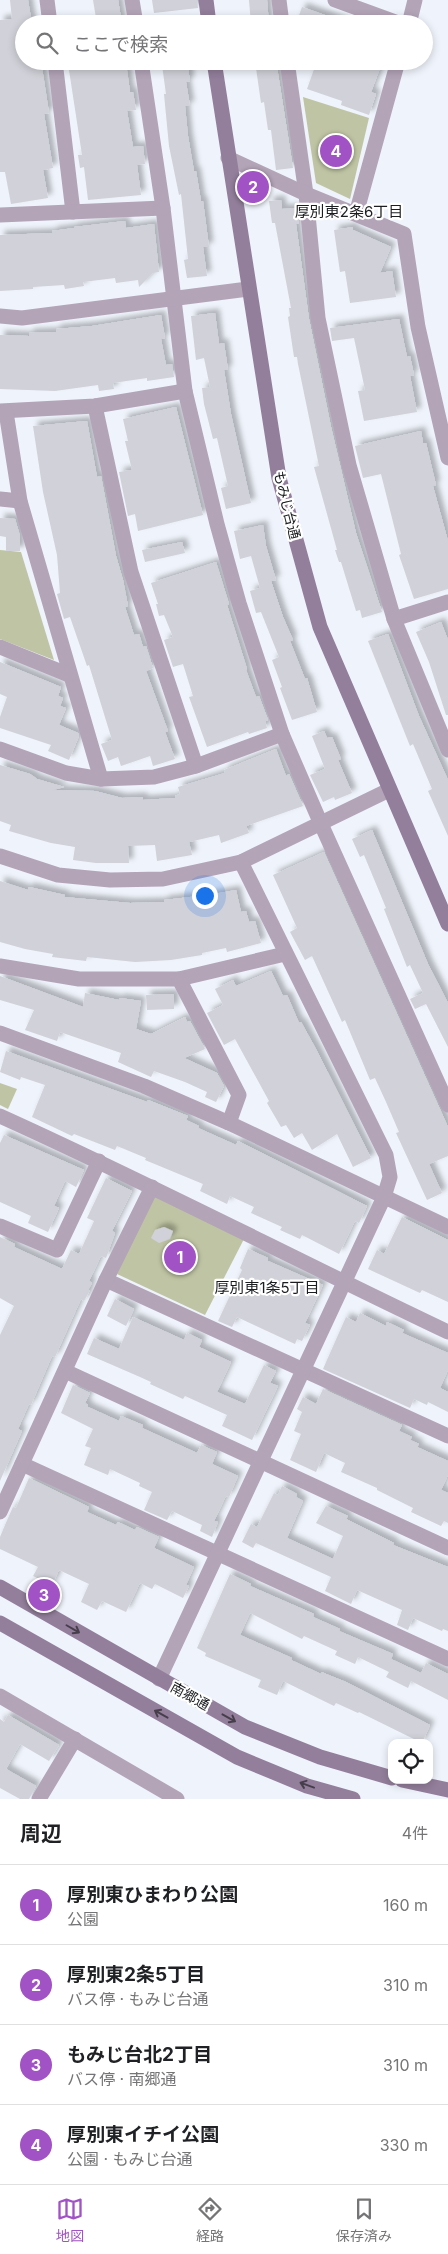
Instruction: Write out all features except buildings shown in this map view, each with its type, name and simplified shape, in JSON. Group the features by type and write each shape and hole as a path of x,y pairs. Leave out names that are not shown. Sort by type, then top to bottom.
{"street":[{"path":"47,0 49,15"},
{"path":"132,0 134,15"},
{"path":"206,0 208,15"},
{"path":"279,0 281,15"},
{"path":"335,0 376,15"},
{"path":"411,15 415,0"},
{"path":"55,70 73,212"},
{"path":"142,70 164,208 185,391 217,524 239,603 282,734 448,1105"},
{"name":"もみじ台通","path":"215,70 279,478 320,627 448,924"},
{"path":"288,70 306,194 318,318 349,465 394,619 448,750"},
{"path":"356,214 396,70"},
{"path":"228,158 306,194 404,234 418,327 448,458"},
{"path":"0,214 164,208"},
{"path":"0,316 22,318 248,289"},
{"path":"101,780 20,501 3,412 95,406 185,391"},
{"path":"95,406 132,572 196,766"},
{"path":"0,499 20,501"},
{"path":"394,619 448,602"},
{"path":"0,647 69,674"},
{"path":"0,749 66,773 101,780 154,777 196,766 282,734"},
{"path":"0,856 58,876 110,880 163,879 241,862 389,790"},
{"path":"160,1679 342,1282 384,1197 390,1177 386,1156 241,862"},
{"path":"0,966 79,979 179,979 285,954"},
{"path":"179,979 239,1095 229,1123"},
{"path":"0,1033 144,1086 229,1123 448,1227"},
{"path":"0,1116 99,1161 342,1282 448,1332"},
{"path":"0,1226 57,1250 99,1161"},
{"path":"0,1512 106,1280 152,1187"},
{"path":"106,1280 448,1436"},
{"path":"65,1371 448,1548"},
{"path":"22,1464 448,1659"},
{"name":"南郷通","path":"0,1587 245,1727 289,1746 344,1766 388,1777"},
{"path":"0,1622 237,1756 308,1786 353,1799"},
{"path":"0,1696 178,1799"},
{"path":"39,1799 75,1739"},
{"path":"420,1784 448,1790"}],"green space":[{"path":"303,97 369,118 350,199 316,183"},
{"path":"0,550 21,552 54,660 0,639"},
{"path":"0,1083 17,1089 8,1109 0,1105"},
{"path":"153,1195 244,1239 205,1315 117,1274"}],"place":[{"name":"厚別東イチイ公園","path":"336,151"},
{"name":"厚別東2条5丁目","path":"253,187"},
{"name":"厚別東ひまわり公園","path":"180,1257"},
{"name":"もみじ台北2丁目","path":"44,1595"}],"district":[{"name":"厚別東2条6丁目","path":"349,212"},
{"name":"厚別東1条5丁目","path":"267,1288"}]}
